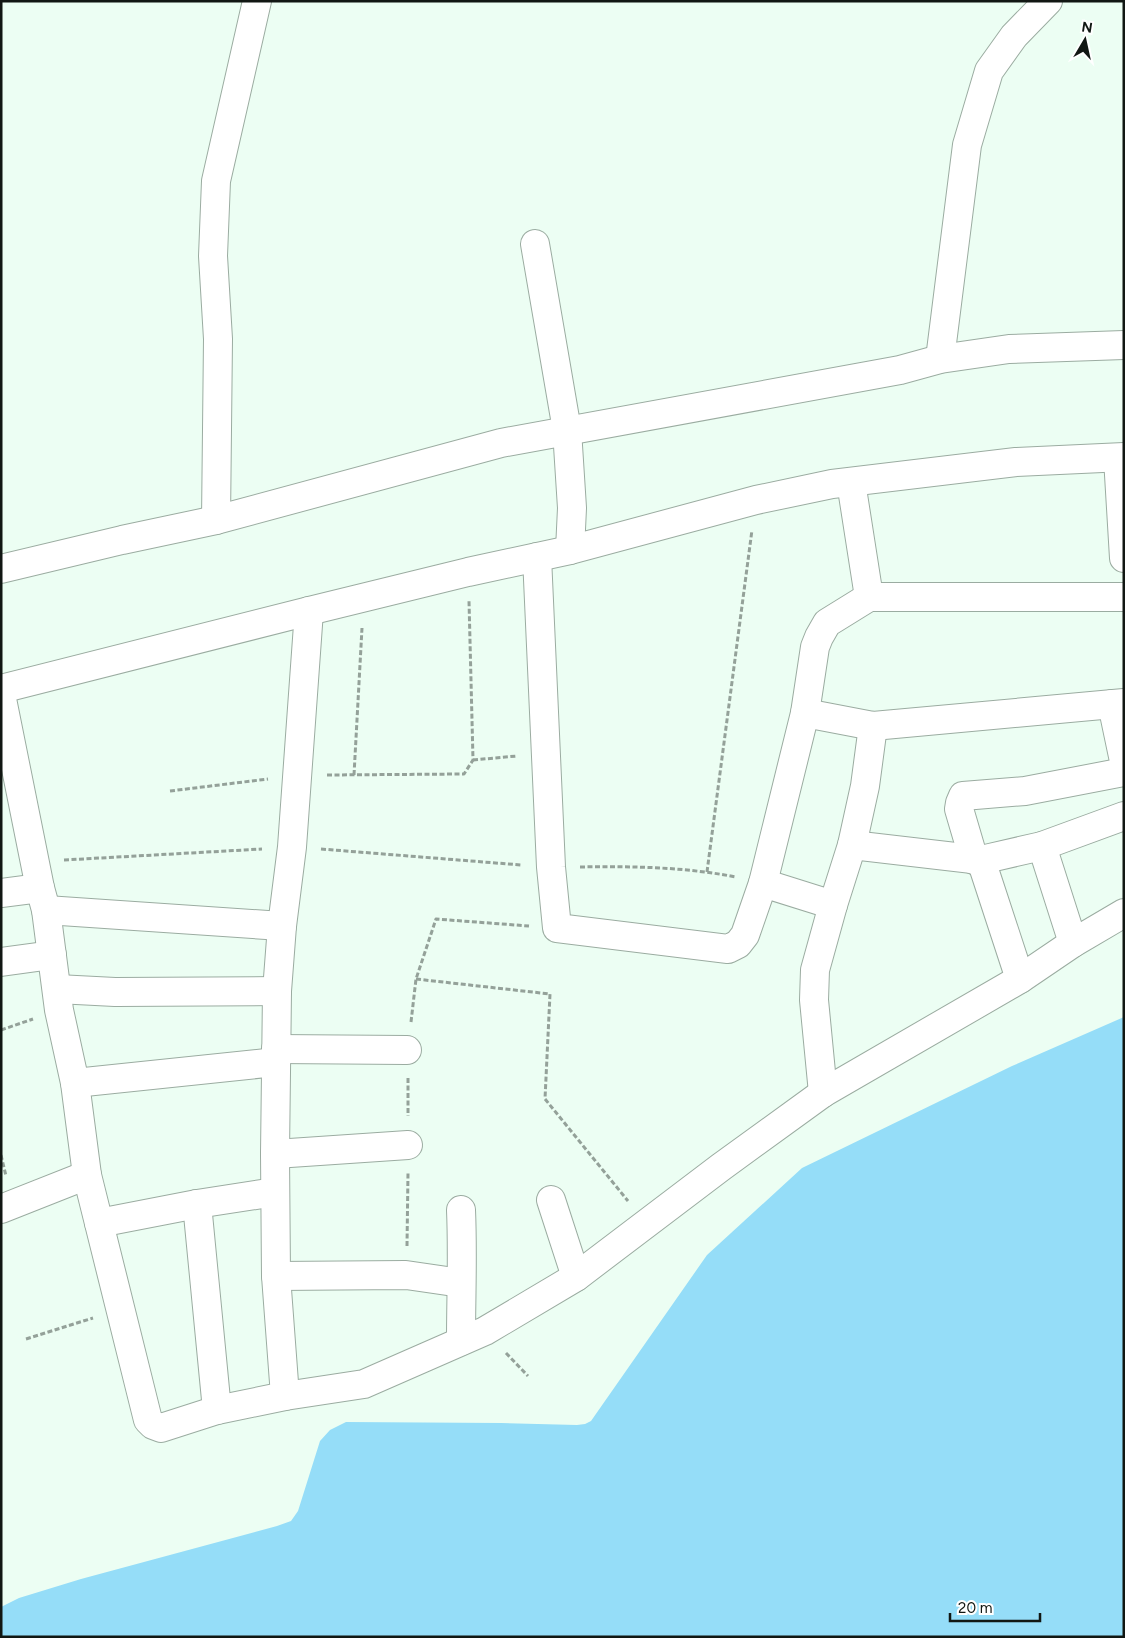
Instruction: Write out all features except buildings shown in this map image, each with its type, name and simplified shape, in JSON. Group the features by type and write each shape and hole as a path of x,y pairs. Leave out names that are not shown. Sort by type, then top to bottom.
{"street":[{"path":"216,520 218,338 213,256 216,181 257,1"},
{"path":"940,359 967,145 989,70 1014,36 1048,1"},
{"path":"535,244 567,430 572,508 570,550"},
{"path":"1,569 216,520 501,443 900,370 940,359 1010,349 1124,345"},
{"path":"1,689 468,572 570,550 756,500 832,484 1016,462 1121,457 1124,558"},
{"path":"851,482 869,597"},
{"path":"537,557 545,754 556,928 728,949 738,944 745,935 763,882 806,713 815,647 828,623 869,597 1124,597"},
{"path":"285,1396 276,1276 276,1056 282,926 292,847 309,611"},
{"path":"1,694 52,954 60,1010 75,1083 87,1175 148,1420 161,1428 217,1410 285,1396 364,1384 485,1331 576,1277 823,1093 1020,979 1073,943 1124,912"},
{"path":"806,713 873,726 1118,704 1124,762"},
{"path":"823,1093 814,1000 815,970 852,845 865,786 873,726"},
{"path":"1020,979 960,808 963,796 1025,791 1124,772"},
{"path":"852,845 978,860 1042,846 1124,816"},
{"path":"1042,846 1073,943"},
{"path":"763,882 833,905"},
{"path":"1,893 40,887 282,926"},
{"path":"1,962 52,954"},
{"path":"57,990 115,992 278,991"},
{"path":"75,1083 276,1056 407,1050"},
{"path":"275,1154 408,1145"},
{"path":"1,1209 87,1175"},
{"path":"99,1224 197,1204 275,1192"},
{"path":"550,1200 576,1277"},
{"path":"197,1204 217,1410"},
{"path":"461,1210 463,1253 461,1341"},
{"path":"276,1276 406,1275 461,1283"}],"path":[{"path":"40,887 292,847 551,867 632,866 707,872 756,500"},
{"path":"364,599 354,775 464,774 473,760 468,572"},
{"path":"473,760 545,754"},
{"path":"170,791 298,775"},
{"path":"406,1275 407,1050 416,979 436,919 556,928"},
{"path":"416,979 550,994 545,1099 646,1223"},
{"path":"26,1339 120,1309"}],"water":[{"path":"1124,1017 1124,1637 1,1637 1,1607 19,1598 291,1521 298,1511 320,1441 330,1430 346,1422 577,1425 591,1421 707,1255 802,1168 1012,1066"}]}
